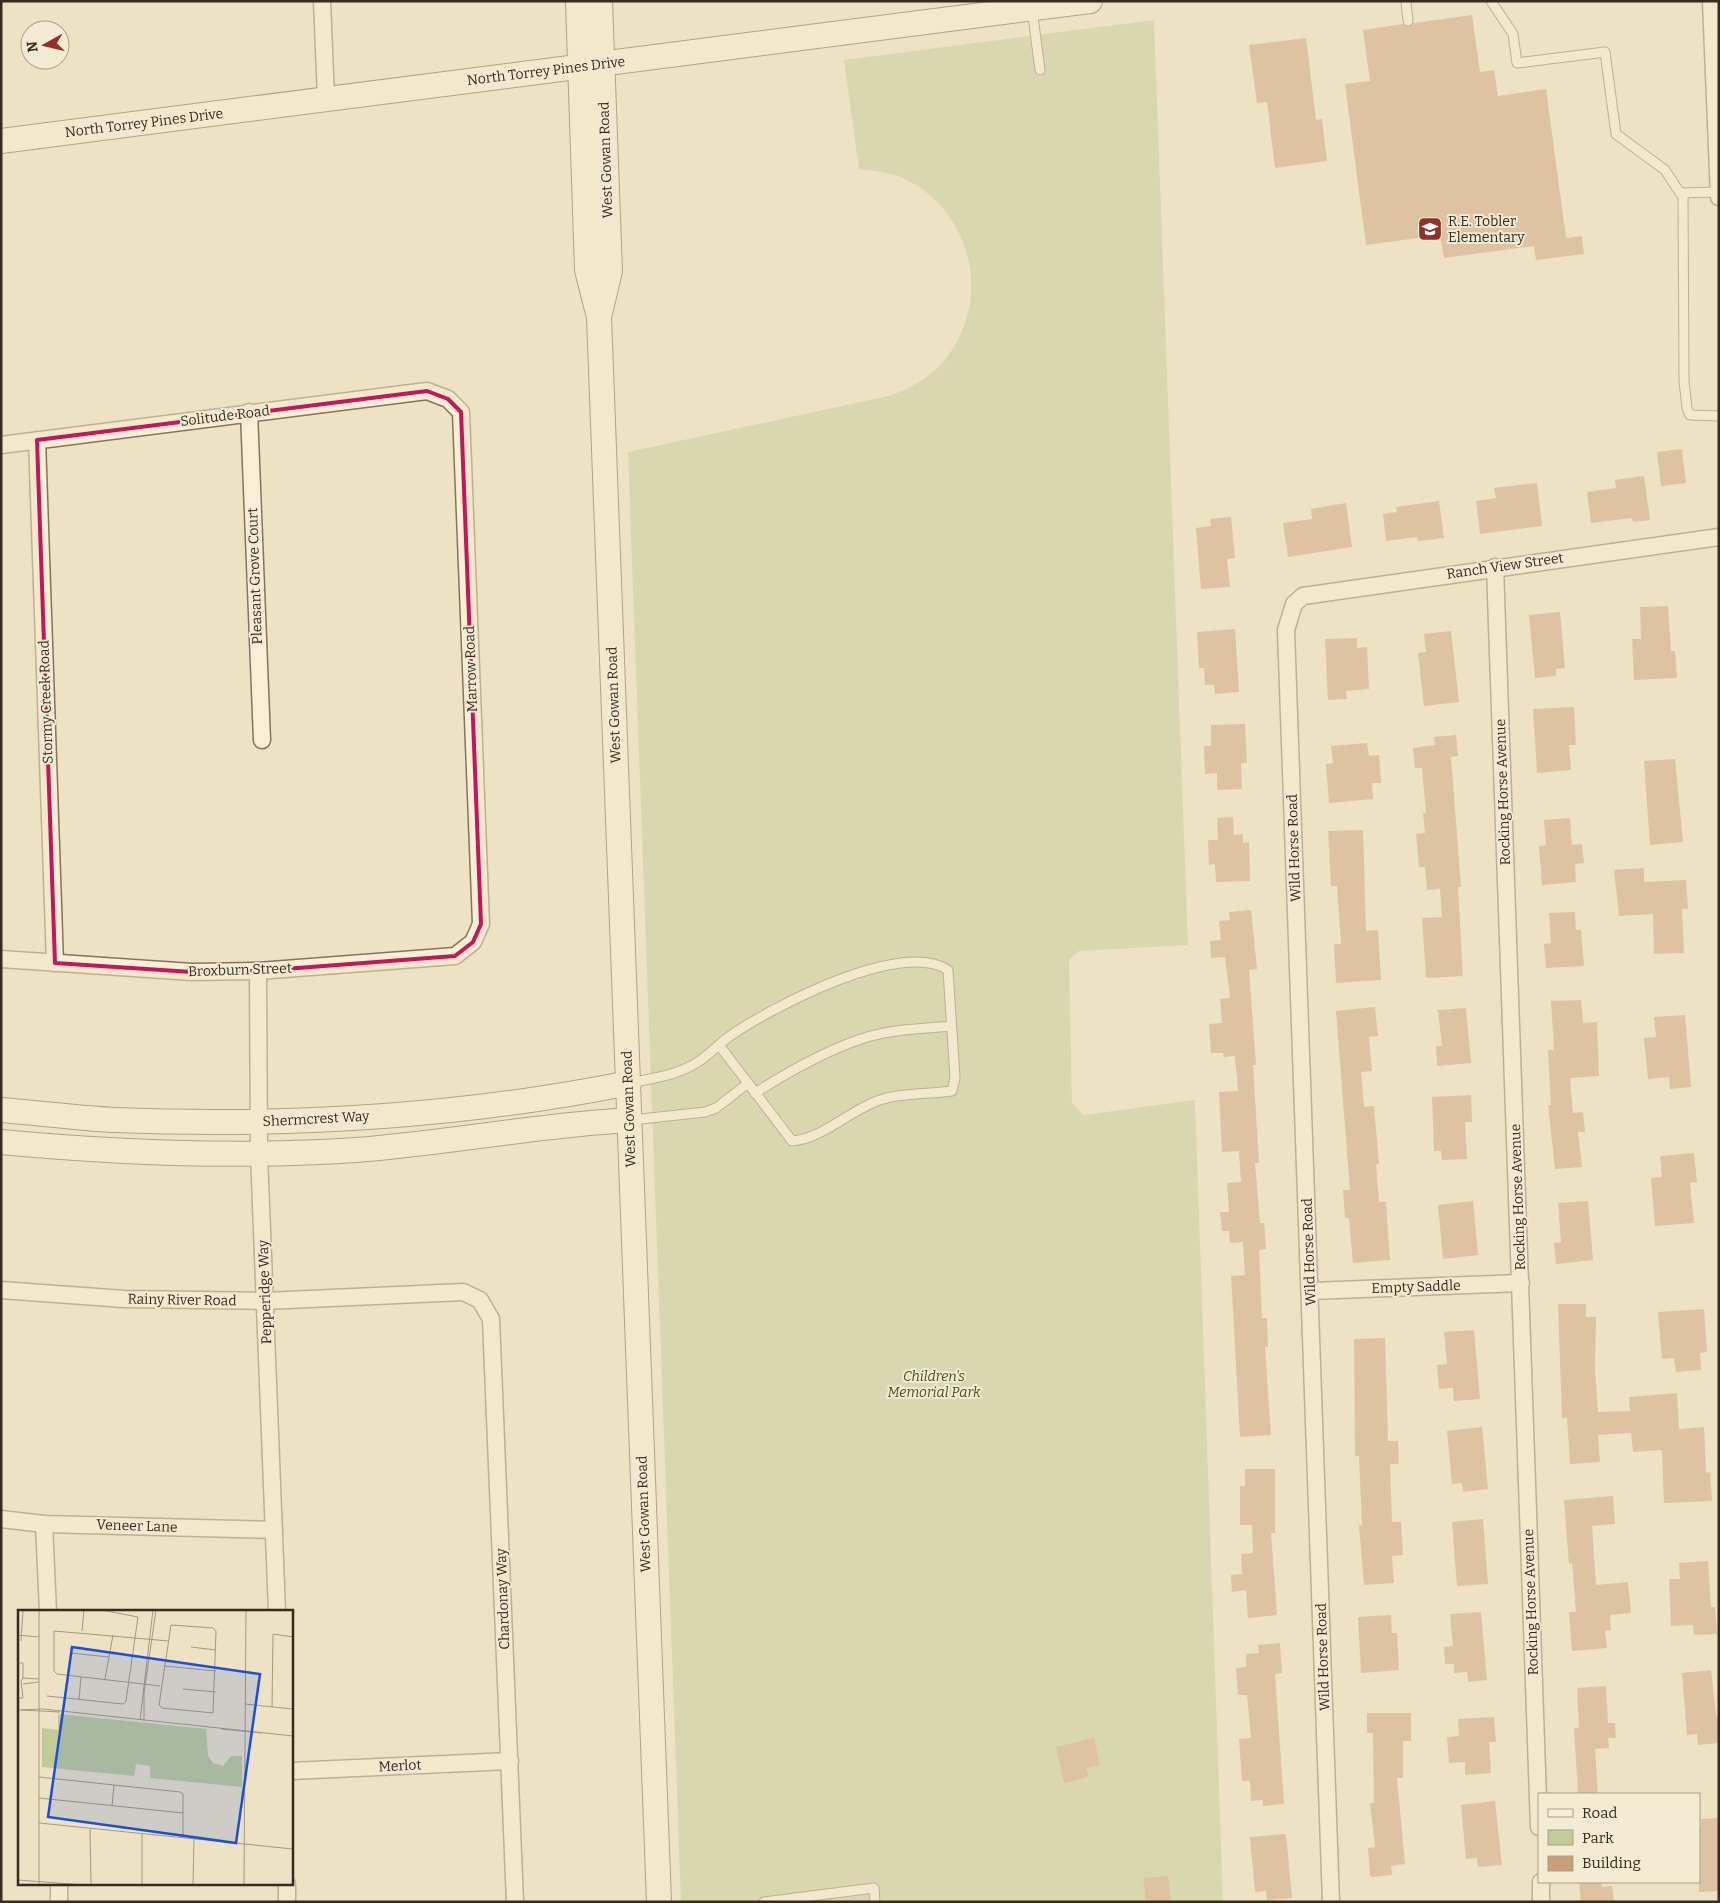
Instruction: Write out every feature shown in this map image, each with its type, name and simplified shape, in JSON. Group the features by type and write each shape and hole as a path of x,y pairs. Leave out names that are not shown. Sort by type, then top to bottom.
{"street":[{"path":"322,1 326,99"},
{"name":"West Gowan Road","path":"578,1 592,65 610,271 599,317 659,1902"},
{"name":"West Gowan Road","path":"592,65 600,1"},
{"name":"North Torrey Pines Drive","path":"1,141 1090,1"},
{"path":"1711,1 1719,197"},
{"name":"Solitude Road","path":"1,445 249,412 427,391 448,399"},
{"name":"Marrow Road","path":"448,399 461,412 481,924 473,942"},
{"name":"Pleasant Grove Court","path":"249,412 262,740"},
{"name":"Stormy Creek Road","path":"37,440 55,964"},
{"name":"Ranch View Street","path":"1294,604 1302,596 1495,567 1719,537"},
{"name":"Rocking Horse Avenue","path":"1495,567 1538,1797"},
{"name":"Wild Horse Road","path":"1294,604 1286,630 1311,1291 1331,1902"},
{"name":"Broxburn Street","path":"1,959 192,972 258,971 455,956 473,942"},
{"name":"Pepperidge Way","path":"258,971 259,1154 277,1610"},
{"name":"Shermcrest Way","path":"1,1110 112,1120 259,1122 354,1119 460,1108 593,1090 629,1083"},
{"path":"1,1142 141,1152 259,1154 373,1148 630,1120"},
{"name":"Empty Saddle","path":"1311,1291 1521,1283"},
{"name":"Rainy River Road","path":"1,1290 124,1299 265,1301 463,1292 480,1300"},
{"name":"Chardonay Way","path":"480,1300 491,1319 515,1902"},
{"name":"Veneer Lane","path":"1,1520 44,1524 274,1530"},
{"path":"44,1524 48,1610"},
{"name":"Merlot","path":"292,1771 510,1762"},
{"path":"1540,1883 1541,1902"},
{"path":"59,1886 60,1902"},
{"path":"286,1886 287,1902"}],"lane":[{"path":"1406,1 1408,21"},
{"path":"1491,1 1513,34 1517,63 1605,52 1616,134 1665,170 1680,193 1718,192"},
{"path":"1032,8 1040,70"},
{"path":"1683,193 1684,381 1687,408 1690,415 1719,416"},
{"path":"629,1083 674,1074 693,1066 719,1045 779,1006 832,981 884,967 926,962 938,963 948,970 954,1078 952,1091 883,1099 846,1116 806,1140 792,1141 719,1045"},
{"path":"756,1093 818,1056 862,1038 906,1030 952,1026"},
{"path":"630,1120 705,1112 716,1108 747,1084"},
{"path":"764,1902 874,1888 875,1902"}],"highlighted area":[{"path":"427,391 448,399 461,412 481,924 473,942 455,956 258,971 192,972 55,963 37,440"}],"green space":[{"name":"Children's Memorial Park","path":"1154,20 1188,945 1079,951 1069,960 1072,1103 1084,1115 1195,1100 1223,1902 681,1902 628,452 893,395 919,382 930,374 941,364 958,340 968,315 971,288 969,262 961,236 947,213 927,193 898,176 859,169 844,60"}],"building":[{"path":"1472,15 1480,72 1494,70 1498,96 1546,89 1566,238 1582,236 1584,254 1536,260 1534,246 1444,258 1440,235 1366,245 1345,84 1370,81 1363,30 1403,24 1409,27 1414,23"},
{"path":"1306,38 1316,120 1322,119 1327,161 1275,168 1267,102 1257,103 1249,45"},
{"path":"1682,449 1686,483 1661,486 1657,452"},
{"path":"1644,476 1650,520 1633,522 1632,518 1591,523 1587,492 1616,488 1615,480"},
{"path":"1537,483 1542,526 1480,534 1476,501 1496,498 1494,488"},
{"path":"1439,501 1444,538 1418,541 1417,537 1386,541 1383,514 1397,512 1396,507"},
{"path":"1346,503 1352,547 1288,557 1283,523 1312,519 1311,509"},
{"path":"1231,517 1235,558 1227,559 1230,587 1201,589 1196,528 1211,526 1210,519"},
{"path":"1668,606 1671,651 1675,651 1677,678 1634,680 1632,639 1641,639 1640,607"},
{"path":"1560,612 1565,668 1556,669 1556,676 1535,678 1529,615"},
{"path":"1235,629 1239,692 1215,694 1214,685 1205,685 1204,668 1199,668 1197,632"},
{"path":"1451,631 1459,702 1424,706 1418,653 1426,652 1424,634"},
{"path":"1357,638 1357,648 1367,647 1369,689 1346,691 1347,699 1328,700 1325,639"},
{"path":"1574,707 1576,745 1569,745 1571,770 1537,773 1533,709"},
{"path":"1245,724 1247,763 1241,763 1242,789 1217,790 1217,773 1205,774 1204,746 1211,746 1211,725"},
{"path":"1456,735 1458,756 1451,757 1461,887 1458,887 1463,976 1428,978 1426,977 1422,918 1442,917 1440,889 1427,890 1425,867 1419,867 1416,834 1425,833 1423,813 1426,813 1422,768 1415,768 1413,748 1435,745 1434,737"},
{"path":"1367,743 1369,756 1379,755 1381,783 1372,783 1373,799 1329,803 1326,764 1333,763 1331,746"},
{"path":"1675,759 1683,842 1650,845 1644,761"},
{"path":"1233,817 1234,835 1243,834 1243,843 1249,842 1250,881 1216,882 1215,864 1209,865 1208,840 1218,840 1217,818"},
{"path":"1570,818 1572,845 1582,844 1584,863 1575,864 1576,882 1542,885 1539,846 1546,845 1544,820"},
{"path":"1363,830 1366,931 1378,930 1381,980 1336,983 1334,944 1341,944 1337,886 1331,886 1328,831"},
{"path":"1644,868 1644,882 1686,880 1688,909 1682,909 1684,953 1654,954 1653,914 1619,916 1614,870"},
{"path":"1251,910 1257,969 1249,970 1256,1065 1253,1065 1259,1163 1255,1163 1260,1223 1264,1223 1266,1249 1259,1250 1262,1318 1267,1318 1268,1347 1265,1347 1271,1435 1240,1437 1231,1276 1245,1275 1243,1242 1230,1243 1229,1231 1222,1231 1220,1212 1229,1212 1227,1183 1241,1182 1239,1151 1222,1152 1219,1092 1238,1091 1235,1056 1224,1057 1223,1053 1211,1053 1209,1024 1222,1023 1220,999 1230,998 1225,957 1211,958 1210,941 1221,940 1219,921 1230,920 1229,912"},
{"path":"1575,912 1576,930 1581,930 1584,966 1546,968 1544,944 1551,943 1549,913"},
{"path":"1581,1000 1583,1023 1597,1022 1599,1076 1570,1078 1573,1113 1583,1112 1585,1132 1578,1132 1582,1167 1555,1169 1548,1105 1551,1105 1548,1050 1554,1050 1551,1001"},
{"path":"1375,1007 1378,1036 1369,1037 1372,1071 1361,1072 1364,1107 1374,1106 1379,1164 1376,1164 1379,1202 1386,1202 1390,1260 1353,1263 1349,1218 1345,1218 1343,1190 1350,1190 1336,1011"},
{"path":"1466,1008 1471,1063 1437,1066 1436,1046 1442,1046 1438,1010"},
{"path":"1685,1015 1691,1087 1670,1089 1669,1077 1648,1079 1644,1038 1656,1037 1654,1017"},
{"path":"1471,1095 1472,1122 1465,1122 1467,1159 1442,1160 1441,1151 1434,1151 1432,1097"},
{"path":"1694,1153 1697,1182 1690,1183 1694,1223 1655,1226 1651,1178 1662,1177 1660,1156"},
{"path":"1473,1201 1478,1255 1443,1259 1438,1205"},
{"path":"1588,1201 1593,1260 1556,1264 1554,1243 1561,1242 1558,1203"},
{"path":"1558,1304 1586,1304 1586,1317 1596,1317 1595,1367 1598,1412 1630,1411 1629,1397 1677,1393 1679,1429 1704,1427 1706,1473 1710,1472 1712,1501 1664,1503 1662,1450 1633,1452 1631,1433 1598,1435 1600,1462 1570,1464 1567,1418 1562,1418"},
{"path":"1704,1309 1707,1352 1700,1353 1701,1370 1676,1372 1674,1358 1662,1359 1658,1312"},
{"path":"1474,1330 1480,1399 1454,1401 1453,1388 1439,1389 1437,1365 1447,1364 1444,1332"},
{"path":"1385,1338 1388,1441 1398,1441 1399,1464 1390,1464 1392,1522 1401,1522 1403,1555 1392,1556 1394,1583 1364,1585 1359,1525 1362,1525 1359,1456 1355,1456 1354,1339"},
{"path":"1482,1427 1488,1489 1463,1492 1462,1483 1452,1484 1447,1431"},
{"path":"1245,1469 1275,1469 1275,1533 1271,1533 1277,1615 1248,1618 1246,1590 1232,1592 1231,1575 1242,1574 1241,1554 1253,1553 1252,1525 1240,1525 1240,1486 1245,1486"},
{"path":"1613,1496 1615,1524 1592,1526 1596,1585 1628,1582 1631,1613 1610,1615 1611,1630 1605,1631 1607,1648 1572,1651 1569,1612 1576,1612 1572,1563 1569,1564 1564,1500"},
{"path":"1483,1519 1488,1584 1457,1586 1452,1522"},
{"path":"1708,1561 1711,1607 1715,1607 1717,1634 1694,1635 1693,1625 1671,1626 1669,1579 1680,1579 1679,1563"},
{"path":"1481,1612 1487,1680 1468,1682 1467,1672 1454,1673 1454,1664 1445,1664 1444,1647 1453,1646 1450,1614"},
{"path":"1391,1615 1392,1633 1397,1633 1399,1670 1361,1673 1358,1617"},
{"path":"1280,1643 1282,1673 1275,1674 1284,1804 1263,1806 1263,1800 1251,1801 1250,1781 1242,1781 1239,1739 1251,1738 1247,1695 1238,1695 1236,1668 1246,1667 1246,1654 1259,1653 1258,1645"},
{"path":"1711,1670 1716,1716 1719,1716 1719,1743 1698,1745 1697,1734 1687,1735 1682,1673"},
{"path":"1606,1686 1608,1723 1615,1723 1616,1738 1608,1738 1609,1748 1595,1749 1598,1793 1578,1793 1574,1728 1579,1728 1577,1688"},
{"path":"1367,1713 1411,1713 1411,1741 1403,1741 1403,1778 1397,1778 1405,1864 1391,1866 1392,1875 1372,1877 1370,1875 1368,1848 1375,1847 1370,1803 1374,1803 1373,1733 1367,1733"},
{"path":"1494,1717 1496,1742 1489,1742 1491,1773 1465,1775 1465,1762 1449,1763 1447,1737 1459,1736 1458,1719"},
{"path":"1094,1738 1100,1765 1086,1768 1089,1777 1064,1783 1056,1747"},
{"path":"1495,1801 1502,1865 1478,1867 1477,1858 1466,1859 1461,1805"},
{"path":"1719,1818 1719,1891 1699,1892 1701,1819"},
{"path":"1286,1834 1292,1898 1267,1900 1266,1891 1255,1892 1250,1837"},
{"path":"1168,1876 1171,1902 1146,1902 1143,1878"},
{"path":"1579,1883 1601,1883 1602,1887 1612,1886 1614,1902 1581,1902"}],"place":[{"name":"R.E. Tobler Elementary","path":"1430,229"}]}
